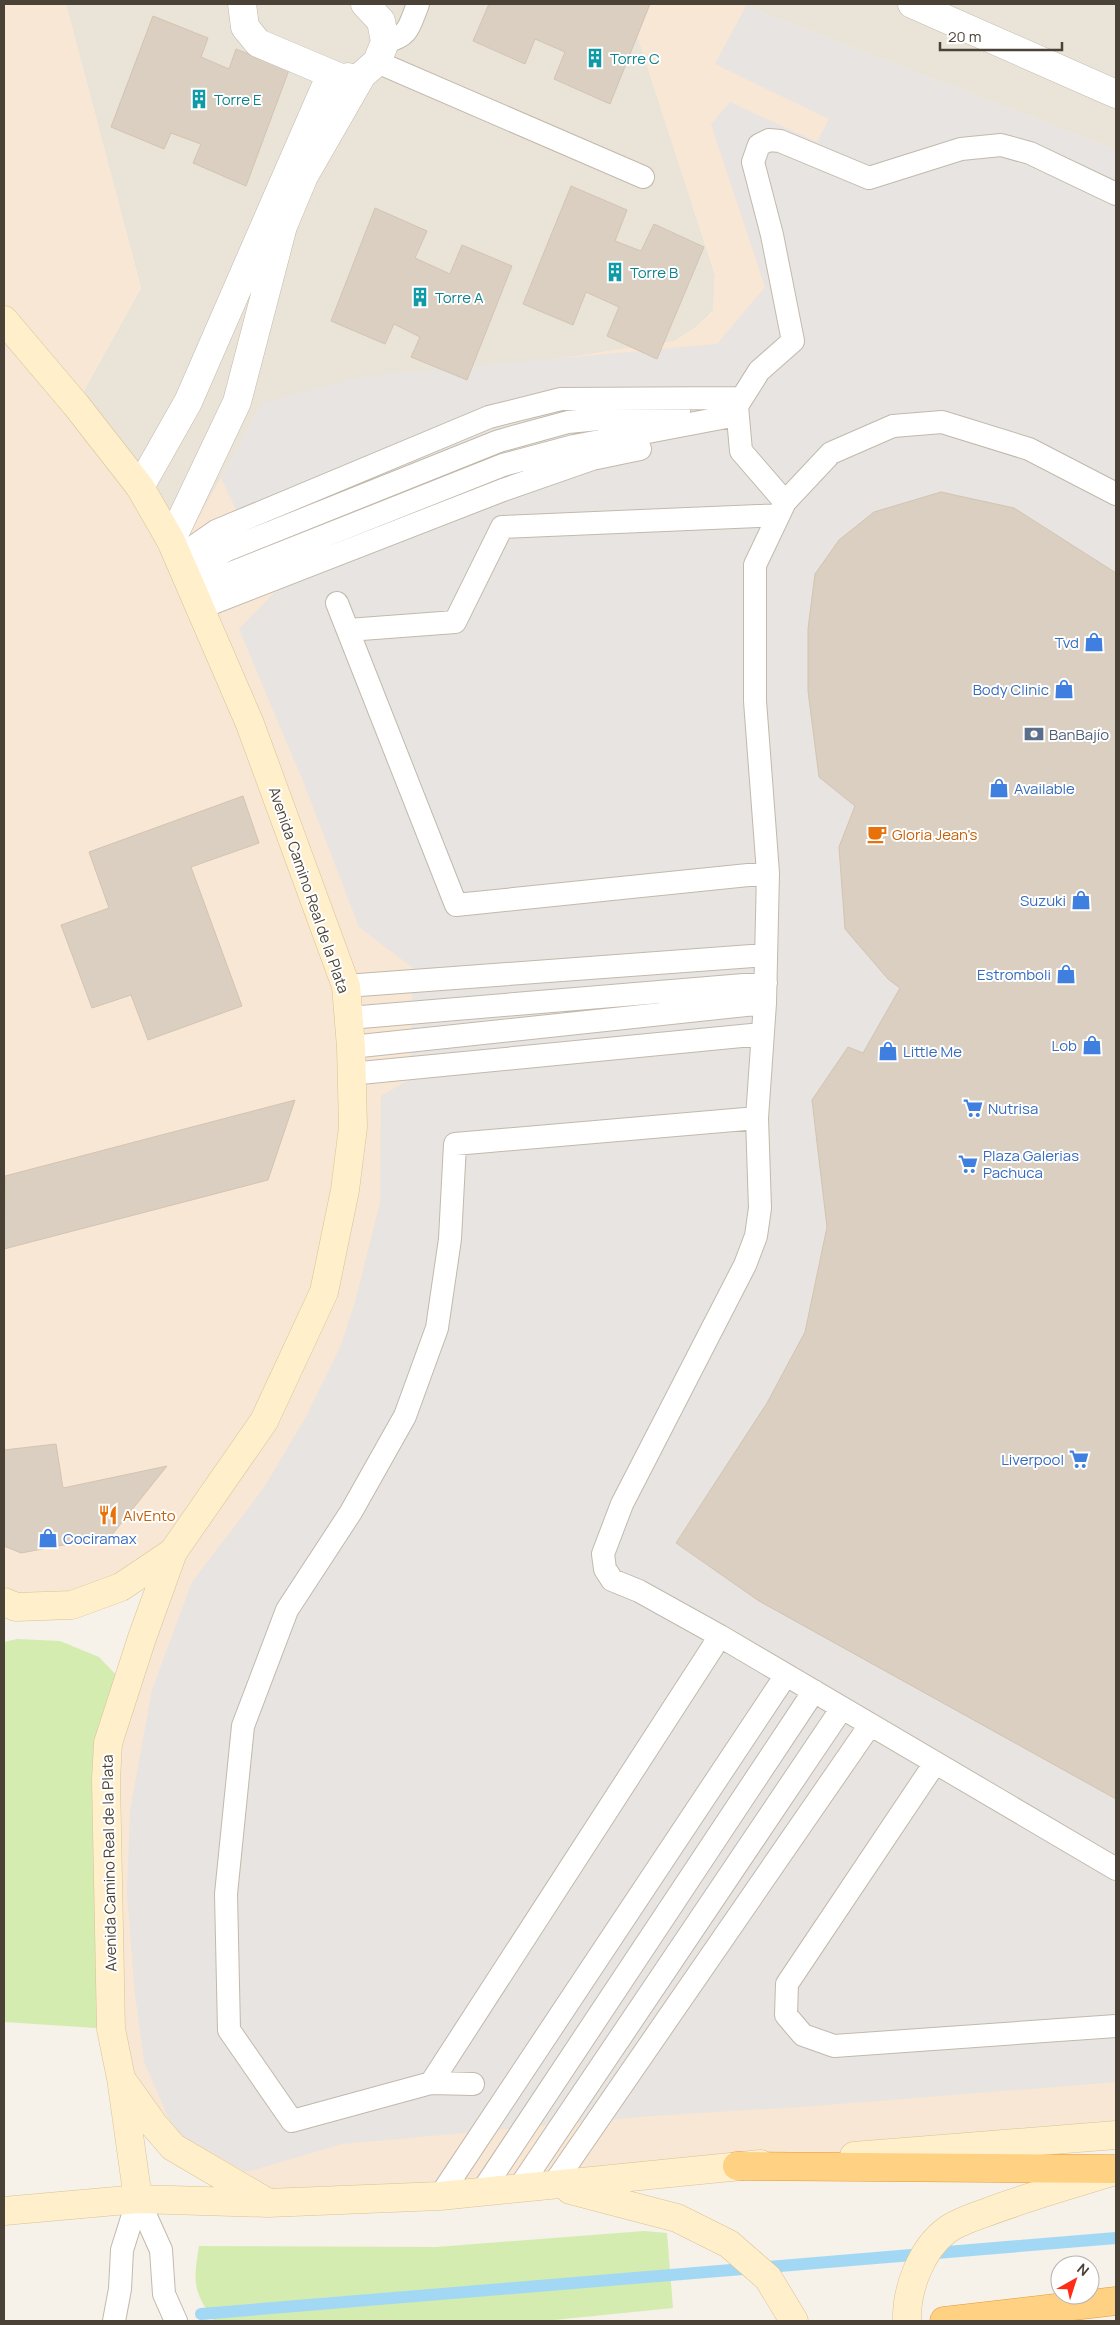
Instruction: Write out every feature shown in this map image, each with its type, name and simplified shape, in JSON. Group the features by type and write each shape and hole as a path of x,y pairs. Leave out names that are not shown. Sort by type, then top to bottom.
{"highway":[{"path":"737,2166 1116,2170"},
{"path":"944,2321 1116,2301"}],"main road":[{"name":"Avenida Camino Real de la Plata","path":"4,320 76,405 140,487 185,574 250,724 346,986 349,1018 353,1127 345,1190 324,1292 264,1422 173,1552 142,1638 108,1743 106,1780 111,2029 121,2078 138,2199"},
{"path":"4,1602 16,1607 72,1605 121,1587 173,1552"},
{"path":"121,2078 154,2125 173,2147 268,2203"},
{"path":"4,2212 138,2199 268,2203 440,2196 737,2166 1116,2135"},
{"path":"907,2321 910,2293 918,2269 933,2243 948,2229 1008,2204 1116,2170"},
{"path":"553,2185 677,2218 729,2244 768,2278 794,2321"}],"street":[{"path":"242,4 245,27 258,43 331,74 341,78 375,60"},
{"path":"185,574 237,402 283,226 304,176 375,60 381,21 365,4"},
{"path":"912,4 1116,94"},
{"path":"140,487 188,402 331,74"}],"lane":[{"path":"418,4 407,32 375,60 643,177"},
{"path":"782,508 742,451 738,412 759,371 793,341 772,235 753,162 759,145 769,140 780,141 868,178 961,149 1001,145 1030,153 1116,194"},
{"path":"185,574 503,490 738,412"},
{"path":"185,574 227,550 499,441 568,422 738,412"},
{"path":"1116,494 1029,449 942,422 893,426 831,453 782,508 755,565 754,701 768,873 766,993 757,1118 760,1208 756,1236 745,1265 630,1488 603,1554 606,1569 612,1580 639,1591 720,1636 1116,1869"},
{"path":"348,630 456,622 502,527 782,508"},
{"path":"337,603 456,905 768,873"},
{"path":"346,986 766,955"},
{"path":"349,1018 766,993"},
{"path":"351,1047 766,993"},
{"path":"350,1074 762,1034"},
{"path":"473,2084 431,2083 292,2121 229,2030 226,1894 242,1726 287,1610 351,1512 405,1416 434,1337 437,1328 450,1239 455,1144 757,1118"},
{"path":"431,2083 720,1636"},
{"path":"440,2196 786,1675"},
{"path":"481,2193 814,1692"},
{"path":"519,2188 842,1708"},
{"path":"553,2185 870,1724"},
{"path":"935,1763 788,1984 786,2015 803,2036 834,2046 1116,2026"},
{"path":"114,2321 120,2289 122,2250 138,2199"},
{"path":"138,2199 161,2250 164,2294 176,2321"}],"shaded area":[{"path":"4,4 66,4 141,288 76,405 177,557 262,403 674,341 696,327 713,312 715,275 627,4 740,4 1116,150 1116,2135 268,2203 196,2162 121,2078 106,1780 172,1553 121,1587 4,1602"},
{"path":"66,4 627,4 715,275 713,311 696,327 675,341 177,558 76,405 141,288"},
{"path":"740,4 1116,4 1116,150 746,6"},
{"path":"746,6 1116,150 1116,573 1014,508 941,492 874,512 839,540 815,574 808,629 808,691 819,777 855,806 839,847 845,929 888,978 900,988 863,1053 805,1332 767,1403 676,1543 759,1601 1116,1799 1116,2082 814,2106 650,2116 342,2144 246,2172 174,2131 144,2061 135,1994 127,1893 130,1811 152,1690 192,1582 263,1489 306,1417 341,1345 355,1302 380,1203 381,1096 410,1079 413,968 359,927 303,781 239,629 279,588 244,526 221,478 262,403 364,376 717,344 765,287 711,124 730,102 817,142 829,119 715,64"}],"green space":[{"path":"17,1639 60,1641 99,1657 122,1681 111,2029 4,2022 4,1642"},
{"path":"644,2231 667,2233 673,2308 544,2321 214,2321 202,2302 196,2286 199,2246 436,2247"}],"building":[{"name":"Torre C","path":"489,4 650,4 610,104 554,79 565,52 535,39 525,64 473,41"},
{"name":"Torre E","path":"153,16 208,38 201,57 229,69 236,49 289,70 246,186 193,163 201,144 171,133 164,149 111,127"},
{"name":"Torre B","path":"571,186 627,210 615,241 641,251 654,224 704,247 657,359 607,336 619,307 586,292 573,325 523,304"},
{"name":"Torre A","path":"375,208 427,231 415,258 450,274 462,245 512,266 467,380 411,357 420,337 394,324 385,344 331,321"},
{"name":"Plaza Galerias Pachuca","path":"941,492 1014,508 1116,573 1116,1799 759,1601 676,1543 767,1403 805,1332 827,1227 812,1100 848,1047 863,1053 900,988 888,979 845,929 839,847 855,806 819,777 808,691 808,629 815,574 839,540 874,512"},
{"path":"243,796 259,843 191,867 242,1006 148,1040 131,995 92,1008 61,925 109,908 89,852"},
{"path":"295,1100 268,1180 4,1249 5,1176"},
{"path":"56,1444 63,1488 167,1466 111,1536 21,1553 4,1546 4,1450"}],"waterway":[{"path":"201,2314 1116,2238"}],"place":[{"name":"Torre C","path":"595,58"},
{"name":"Torre E","path":"199,99"},
{"name":"Torre B","path":"615,272"},
{"name":"Torre A","path":"420,297"},
{"name":"Tvd","path":"1094,642"},
{"name":"Body Clinic","path":"1064,689"},
{"name":"BanBajío","path":"1034,734"},
{"name":"Available","path":"999,788"},
{"name":"Gloria Jean's","path":"877,834"},
{"name":"Suzuki","path":"1081,900"},
{"name":"Estromboli","path":"1066,974"},
{"name":"Lob","path":"1092,1045"},
{"name":"Little Me","path":"888,1051"},
{"name":"Nutrisa","path":"973,1108"},
{"name":"Plaza Galerias Pachuca","path":"968,1164"},
{"name":"Liverpool","path":"1079,1459"},
{"name":"AlvEnto","path":"108,1515"},
{"name":"Cociramax","path":"48,1538"}]}
